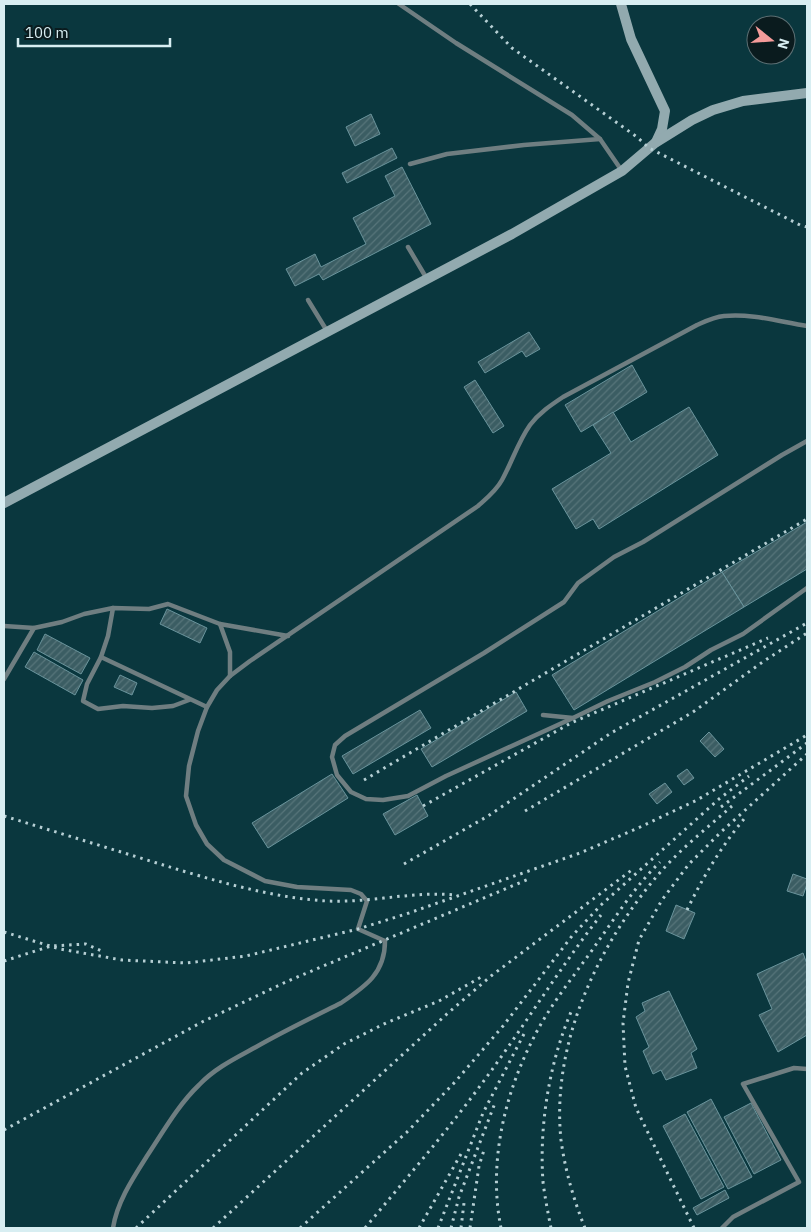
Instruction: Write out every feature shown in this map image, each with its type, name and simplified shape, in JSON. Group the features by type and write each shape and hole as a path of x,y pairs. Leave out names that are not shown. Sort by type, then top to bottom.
{"main road":[{"path":"621,4 631,39 664,111 662,129 655,143"},
{"path":"4,502 512,234 622,171 655,143 692,120 712,110 743,101 807,93"}],"lane":[{"path":"398,4 456,44 572,115 600,139 622,171"},
{"path":"410,164 447,154 600,139"},
{"path":"408,248 427,279"},
{"path":"308,300 327,331"},
{"path":"113,1228 120,1204 133,1179 166,1126 199,1084 213,1072 236,1058 341,1003 357,992 371,980 385,955 385,941 358,929 367,901 361,894 351,890 297,887 265,881 224,860 207,844 196,825 186,796 189,766 198,731 216,690 230,676 478,506 492,494 501,482 521,439 531,424 562,397 711,319 723,316 740,316 807,326"},
{"path":"807,441 614,558 578,583 564,602 484,654 345,736 335,745 332,758 337,775 351,792 366,799 382,800 408,796 446,776 685,667 710,650 742,634 807,588"},
{"path":"4,626 34,628 113,608 149,609 168,604 220,624 288,636"},
{"path":"113,608 108,636 101,657 87,684 83,702 98,709 123,706 152,708 173,706 190,700"},
{"path":"220,624 230,652 230,676"},
{"path":"4,679 34,628"},
{"path":"101,657 207,707"},
{"path":"543,715 573,718"},
{"path":"722,1228 733,1217 800,1182 743,1084 794,1068 807,1069"}],"building":[{"path":"371,114 380,134 355,146 346,127"},
{"path":"392,148 397,158 347,183 342,173"},
{"path":"402,167 431,224 323,280 319,274 295,286 286,269 315,254 321,267 366,244 353,218 395,196 385,176"},
{"path":"529,332 540,349 526,357 522,351 485,373 478,362"},
{"path":"632,365 647,392 581,432 565,405"},
{"path":"475,380 504,426 493,433 464,387"},
{"path":"689,407 718,455 599,529 593,519 576,529 552,489 611,453 593,425 613,412 631,442"},
{"path":"807,522 807,569 744,607 722,572"},
{"path":"722,572 744,607 574,710 552,675"},
{"path":"167,609 207,628 200,643 160,624"},
{"path":"45,634 90,658 81,674 37,650"},
{"path":"34,652 83,680 75,695 25,667"},
{"path":"120,675 137,683 132,695 114,687"},
{"path":"516,692 527,711 432,767 421,749"},
{"path":"420,710 431,728 353,774 342,756"},
{"path":"709,732 724,749 715,757 700,741"},
{"path":"687,769 694,778 684,785 677,776"},
{"path":"332,774 348,798 268,848 252,823"},
{"path":"665,783 672,792 657,804 649,794"},
{"path":"417,795 428,816 395,835 383,814"},
{"path":"793,874 807,879 803,896 787,891"},
{"path":"676,905 695,913 684,939 666,931"},
{"path":"803,953 807,964 807,1035 778,1052 759,1015 772,1009 757,974"},
{"path":"669,991 697,1049 691,1053 697,1068 666,1080 661,1070 653,1074 643,1051 649,1047 636,1017 645,1011 642,1003"},
{"path":"711,1099 752,1177 728,1189 687,1112"},
{"path":"751,1103 781,1160 754,1174 724,1117"},
{"path":"685,1114 724,1187 701,1199 663,1126"},
{"path":"725,1190 729,1198 697,1215 693,1208"}],"railway":[{"path":"470,4 512,48 637,137 649,148 807,227"},
{"path":"364,780 807,519"},
{"path":"404,864 488,816 611,733 807,623"},
{"path":"525,811 693,712 807,633"},
{"path":"423,806 571,723 768,638"},
{"path":"4,932 60,949 122,960 186,963 246,956 358,929 580,853 638,828 697,800 807,735"},
{"path":"721,807 807,743"},
{"path":"694,1228 636,1108 625,1066 623,1023 628,983 639,940 662,900 689,864 721,832 807,754"},
{"path":"300,1228 407,1132 455,1082 503,1026 572,936 601,905 719,799 749,776"},
{"path":"585,1228 574,1196 561,1140 560,1104 563,1069 571,1033 583,999 598,966 615,934 635,904 674,857 732,806"},
{"path":"4,816 200,876 285,896 343,901 439,894 455,895"},
{"path":"687,910 713,863 744,819"},
{"path":"501,1228 497,1204 496,1179 501,1130 514,1082 523,1059 540,1025 555,1002 626,902 660,862"},
{"path":"213,1228 491,976 633,869"},
{"path":"4,1130 202,1022 288,981 531,878"},
{"path":"365,1228 424,1158 466,1104 601,915"},
{"path":"4,961 51,946 86,944 104,952"},
{"path":"136,1228 302,1073 344,1044 386,1023 439,1001 483,976"},
{"path":"551,1228 543,1182 544,1117 551,1074 571,1012"},
{"path":"438,1228 483,1113 526,1030"},
{"path":"451,1228 459,1197 495,1103"},
{"path":"470,1228 479,1166 484,1150"},
{"path":"419,1228 461,1154"},
{"path":"461,1228 464,1203"}]}
